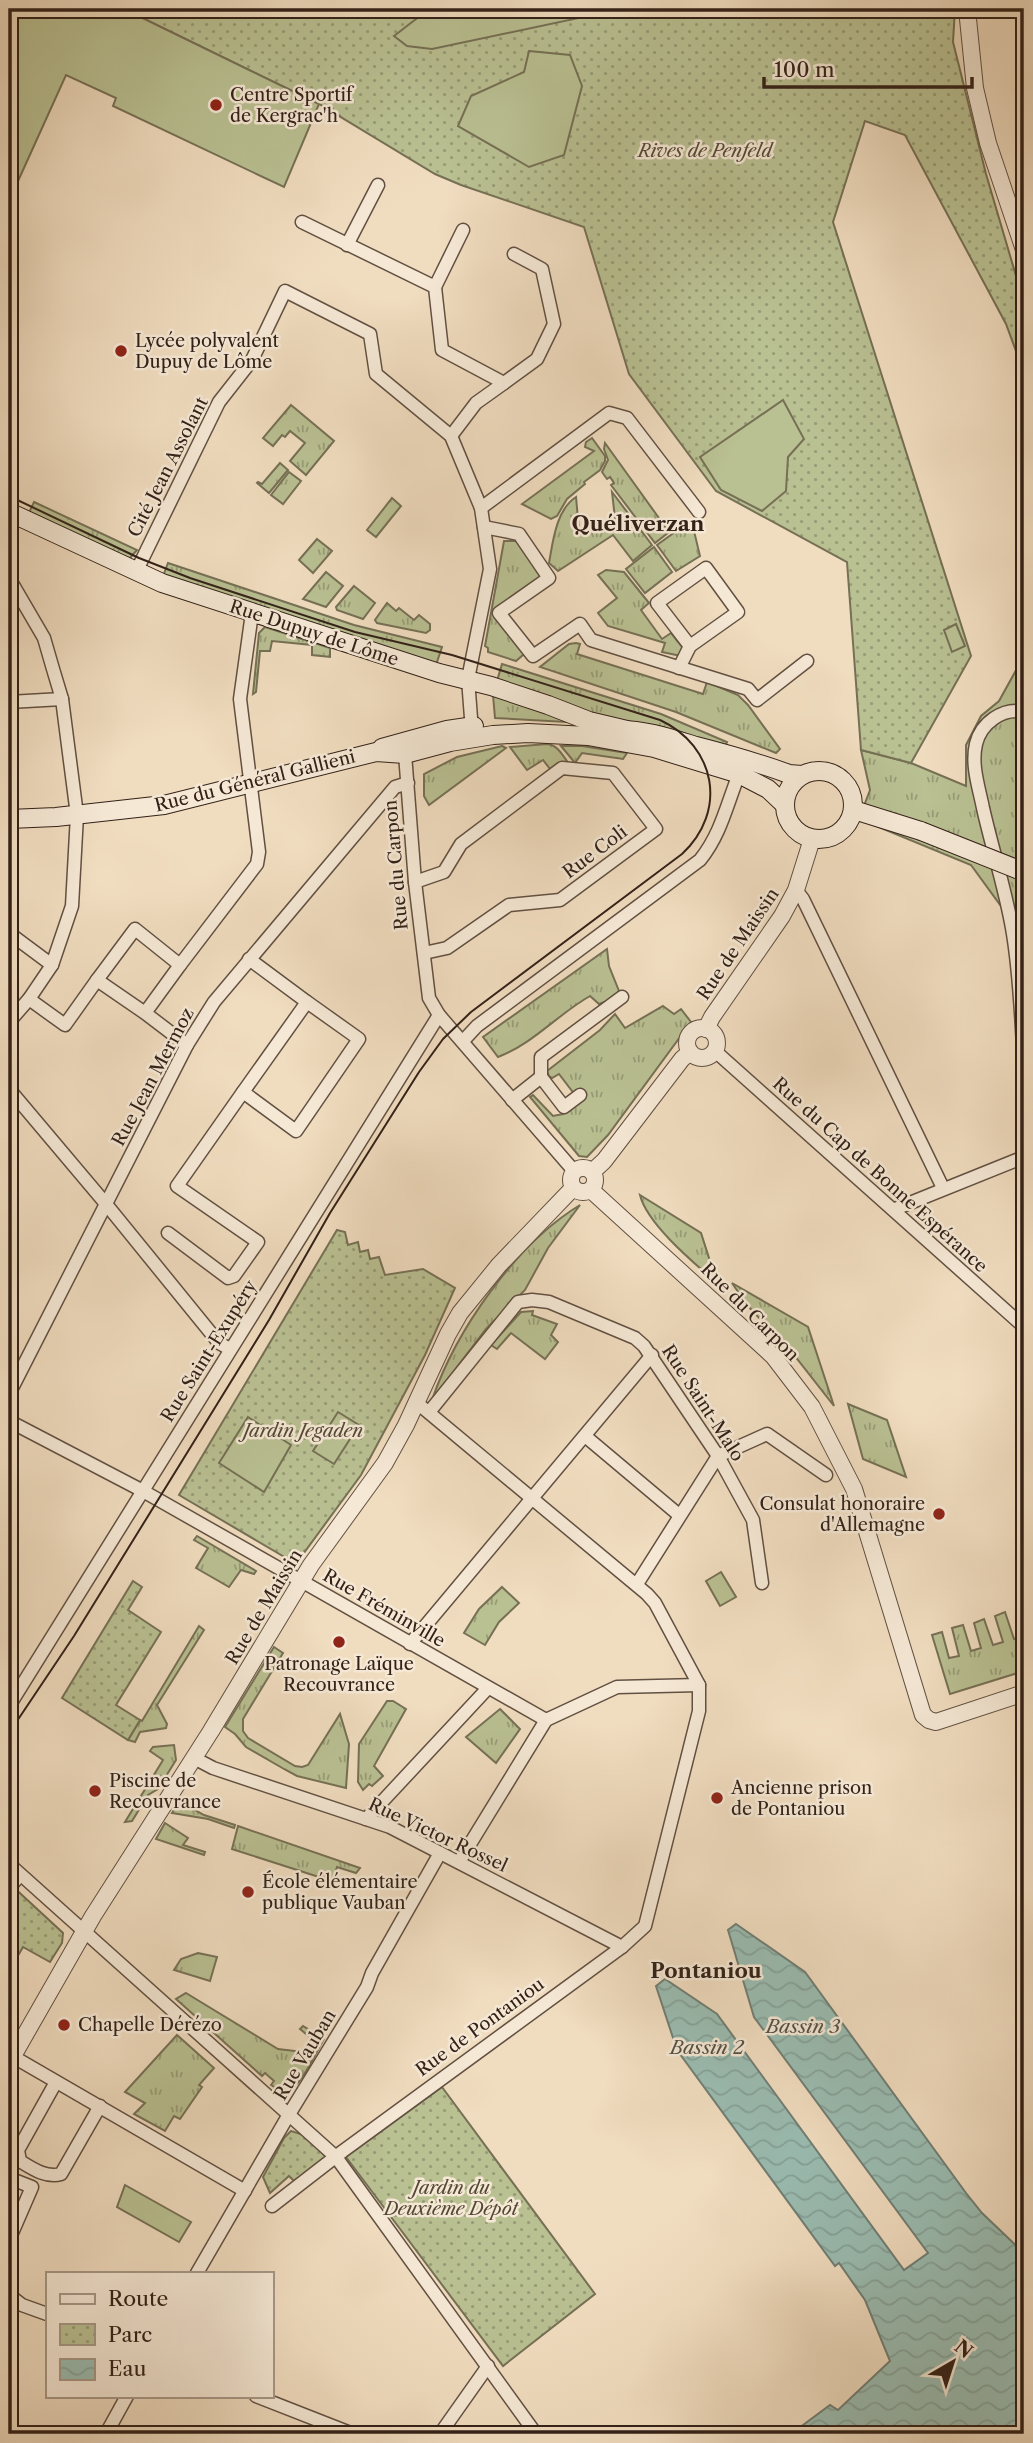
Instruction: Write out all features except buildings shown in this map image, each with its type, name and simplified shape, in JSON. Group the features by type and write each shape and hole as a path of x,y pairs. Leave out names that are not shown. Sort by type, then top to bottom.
{"main road":[{"name":"Rue Dupuy de Lôme","path":"9,512 136,572 252,613 439,673 468,679 589,721 627,730"},
{"name":"Rue du Général Gallieni","path":"376,752 405,754 473,732 519,722 608,731 627,730 672,739 789,774 802,775"},
{"name":"Rue du Général Gallieni","path":"9,819 77,816 164,805 376,752 387,746 447,730 588,736 654,748 739,774 768,789 785,805"},
{"path":"823,770 841,778 850,789 854,810 846,827 839,833 812,839 792,826 786,816 785,805 789,787 802,775 823,770"},
{"path":"854,810 921,831 1024,872"}],"street":[{"path":"967,9 975,88 988,143 1024,250"},
{"path":"347,245 378,185"},
{"path":"302,222 435,287"},
{"path":"463,230 435,287 442,350 504,383"},
{"path":"473,732 468,679 490,569 481,508 451,436 475,403 537,359 554,324 542,269 514,254"},
{"name":"Cité Jean Assolant","path":"136,572 219,402 252,360 285,291 370,334 376,374 451,436"},
{"path":"481,508 609,414 627,418 699,512"},
{"path":"484,527 519,534 549,578 499,613 533,656 580,624 591,640 748,689 757,700 807,661"},
{"path":"679,667 690,646 738,612 706,568 657,603 690,646"},
{"path":"9,1022 29,999 52,965 72,906 77,816 62,699 44,638 11,585"},
{"path":"145,1013 257,864 259,852 240,699 252,613"},
{"path":"9,702 62,699"},
{"path":"1024,712 1005,712 995,716 976,744 976,776 1012,927 1024,1062"},
{"name":"Rue du Carpon","path":"405,754 415,882 429,998 439,1015 512,1100 574,1180"},
{"name":"Rue Coli","path":"415,882 444,872 461,844 562,768 613,772 656,829 560,900 509,905 447,948 424,953"},
{"path":"463,1041 477,1026 700,860 718,832 739,774"},
{"name":"Rue Jean Mermoz","path":"9,1394 187,1045 214,1002 396,788 408,783"},
{"name":"Rue de Maissin","path":"706,1029 782,916 796,890 812,839"},
{"path":"796,890 803,899 943,1188"},
{"path":"29,999 65,1025 135,929 180,965"},
{"path":"9,933 52,965"},
{"path":"243,1092 296,1130 359,1039 249,959"},
{"path":"97,980 187,1045"},
{"path":"580,1095 564,1107 541,1077 541,1058 622,997"},
{"path":"168,1233 228,1278 234,1276 258,1242 177,1185 307,1002"},
{"name":"Rue Saint-Exupéry","path":"9,1706 439,1015"},
{"path":"700,1028 706,1029 715,1037 715,1051 703,1058 690,1052 687,1043 690,1034 700,1028"},
{"name":"Rue du Cap de Bonne Espérance","path":"715,1051 1023,1322"},
{"path":"592,1172 604,1161 690,1052"},
{"path":"512,1100 541,1077"},
{"path":"9,1089 219,1343 230,1349"},
{"path":"894,1209 1024,1157"},
{"path":"581,1168 592,1172 595,1180 590,1190 582,1192 574,1180 581,1168"},
{"name":"Rue de Maissin","path":"11,2060 83,1932 194,1758 301,1580 423,1407 448,1334 460,1313 574,1180"},
{"name":"Rue du Carpon","path":"590,1190 773,1356 811,1407 854,1489 923,1715 933,1722 1024,1693"},
{"name":"Rue Saint-Malo","path":"423,1407 517,1302 550,1302 635,1338 652,1355 718,1455 753,1520 762,1583"},
{"path":"410,1644 652,1355"},
{"path":"423,1407 637,1584 655,1603 699,1685 617,1687 546,1720 458,1862"},
{"name":"Rue Fréminville","path":"9,1421 142,1491 546,1720"},
{"path":"637,1584 718,1455 767,1434 826,1475"},
{"path":"585,1436 679,1515"},
{"name":"Rue de Pontaniou","path":"272,2206 622,1947 645,1926 699,1711 699,1685"},
{"path":"366,1819 488,1688"},
{"name":"Rue Victor Rossel","path":"194,1758 213,1768 390,1827 622,1947"},
{"name":"Rue Vauban","path":"198,2272 367,1987 372,1973 440,1853"},
{"path":"9,1864 336,2157 536,2434"},
{"path":"9,1888 20,1875"},
{"path":"11,2060 100,2106 245,2191"},
{"path":"56,2082 18,2150 20,2161 37,2171 54,2176 61,2174 100,2106"},
{"path":"9,2178 32,2188 9,2240"},
{"path":"9,2295 22,2305 46,2314"},
{"path":"440,2434 488,2366"},
{"path":"106,2434 126,2398"},
{"path":"261,2398 353,2434"}],"green space":[{"name":"Centre Sportif de Kergrac'h","path":"9,9 124,9 319,104 284,187 113,106 116,98 66,75 9,201"},
{"name":"Rives de Penfeld","path":"124,9 955,9 953,42 986,174 1024,303 1024,373 1006,324 905,135 865,121 833,222 971,656 911,763 861,750 847,562 716,491 629,374 584,227 435,174 319,104"},
{"path":"429,9 595,9 593,15 432,49 407,46 394,36"},
{"path":"529,51 570,55 582,86 564,155 529,167 458,126 471,96 524,72"},
{"path":"783,400 804,439 788,457 786,491 762,511 721,490 700,457"},
{"path":"291,405 334,441 306,475 290,461 305,443 290,431 285,437 282,435 273,446 263,438"},
{"path":"592,438 605,456 605,461 600,470 567,499 557,516 551,519 522,504 594,451 585,447 586,442"},
{"path":"605,443 669,532 655,543 611,485 614,483 610,477 607,479 602,472 608,460"},
{"path":"280,463 288,470 269,493 257,483 262,484"},
{"path":"289,472 301,481 283,504 271,495"},
{"path":"612,492 652,545 633,561 613,535 558,571 549,563 557,527 564,510 576,497 579,530 616,527"},
{"path":"392,498 401,506 376,537 367,530"},
{"path":"34,502 137,550 129,559 27,517"},
{"path":"689,522 700,556 676,571 657,545"},
{"path":"317,539 332,551 313,573 299,560"},
{"path":"504,541 518,541 541,578 493,612 524,654 516,661 488,652 485,646"},
{"path":"654,547 672,572 645,593 626,569"},
{"path":"168,563 354,625 442,647 435,668 162,579"},
{"path":"606,570 624,572 649,603 641,610 662,639 671,633 682,647 681,656 662,652 665,643 608,626 598,613 617,598 598,575"},
{"path":"326,572 343,586 326,607 303,599"},
{"path":"354,586 375,603 363,619 337,610 336,607"},
{"path":"387,603 396,611 399,608 414,620 419,615 430,624 430,630 426,633 377,623 375,620"},
{"path":"956,624 965,646 952,652 944,630"},
{"path":"265,627 330,648 330,657 312,655 312,645 272,641 270,651 260,651 256,692 253,694 259,633"},
{"path":"1024,630 1024,959 1022,935 971,865 859,819 870,790 861,750 911,763 966,786 966,745 981,716 999,701 1020,663 1018,646"},
{"path":"569,644 580,644 577,654 703,694 707,682 738,695 780,749 776,753 676,712 540,667"},
{"path":"502,664 661,714 727,742 724,749 604,720 497,681"},
{"path":"493,695 566,717 566,722 495,718"},
{"path":"547,744 557,749 569,764 557,764 550,769 543,760 527,770 510,747"},
{"path":"502,746 506,748 429,805 424,796 424,774 457,757"},
{"path":"561,746 582,746 627,753 623,759 582,753 575,763"},
{"path":"607,949 609,966 619,991 613,999 599,1004 590,996 523,1045 498,1057 483,1037"},
{"path":"663,1006 674,1014 681,1009 691,1022 608,1135 587,1157 579,1156 530,1097 533,1095 553,1116 563,1114 578,1102 559,1074 552,1078 547,1071 600,1030 615,1014 625,1028"},
{"path":"640,1195 701,1233 717,1283 661,1230 644,1206"},
{"path":"580,1205 548,1248 525,1290 486,1329 432,1400 456,1345 491,1291 533,1242"},
{"name":"Jardin Jegaden","path":"337,1230 345,1232 348,1245 358,1242 360,1252 368,1250 370,1259 379,1257 385,1275 423,1269 455,1288 425,1355 361,1475 298,1561 293,1562 179,1495"},
{"path":"732,1283 808,1327 834,1406 794,1355 747,1305"},
{"path":"533,1311 532,1315 557,1324 551,1335 558,1342 545,1359 511,1333 497,1349 491,1345 521,1312"},
{"path":"848,1404 887,1420 906,1477 863,1459"},
{"path":"338,1412 359,1425 334,1464 313,1451"},
{"path":"248,1417 291,1445 264,1492 219,1463"},
{"path":"197,1536 256,1571 254,1574 241,1570 229,1587 196,1568 208,1548 194,1540"},
{"path":"721,1572 736,1597 720,1606 706,1581"},
{"path":"133,1581 142,1587 128,1610 161,1632 116,1705 140,1720 128,1740 62,1698"},
{"path":"502,1587 519,1603 499,1622 485,1645 464,1633 479,1609"},
{"path":"1005,1612 1014,1639 1024,1636 1024,1671 950,1694 932,1635 942,1632 949,1658 959,1656 952,1628 963,1625 971,1651 981,1648 974,1623 984,1619 993,1645 1003,1642 995,1616"},
{"path":"199,1626 204,1630 157,1705 167,1724 166,1728 140,1732 135,1742 128,1740 140,1720 142,1721"},
{"path":"274,1647 283,1653 243,1719 243,1731 248,1738 295,1766 302,1767 308,1765 340,1714 349,1744 346,1788 297,1776 246,1747 225,1727"},
{"path":"387,1701 393,1701 406,1709 374,1766 383,1776 363,1790 358,1782 359,1744"},
{"path":"500,1709 520,1729 496,1763 466,1737"},
{"path":"174,1745 176,1760 158,1789 148,1795 132,1821 125,1822 163,1760 150,1751 153,1747"},
{"path":"179,1801 204,1815 235,1825 234,1828 208,1819 172,1813"},
{"path":"165,1823 188,1838 183,1845 205,1852 204,1855 156,1839"},
{"path":"238,1826 360,1868 356,1873 337,1867 332,1882 331,1878 323,1875 322,1878 232,1849"},
{"path":"9,1883 63,1933 62,1943 50,1962 23,1947 9,1971"},
{"path":"198,1953 217,1957 210,1981 174,1970 181,1959"},
{"path":"186,1993 278,2049 303,2052 312,2039 300,2029 303,2026 324,2039 297,2084 287,2091 281,2090 271,2085 274,2081 265,2073 262,2076 176,1999"},
{"path":"177,2035 214,2068 199,2085 202,2087 180,2119 174,2116 165,2131 134,2114 145,2103 125,2092"},
{"name":"Jardin du Deuxième Dépôt","path":"442,2087 595,2294 503,2366 346,2157"},
{"path":"291,2131 307,2136 326,2157 295,2182 289,2176 270,2193 263,2177 284,2138"},
{"path":"125,2185 191,2222 179,2242 117,2207"}],"water":[{"path":"736,1924 805,1972 966,2193 982,2213 1024,2253 1024,2434 791,2434 830,2405 838,2410 890,2361 865,2300 839,2263 835,2266 677,2050 656,1986 665,1979 717,2014 904,2270 928,2253 754,2017 728,1930"}],"tram line":[{"path":"9,496 139,558 190,578 355,632 452,655 660,720 679,731 694,746 704,762 710,800 706,819 697,837 682,854 471,1012 443,1039 419,1072 330,1213 269,1320 74,1636 9,1733"}],"place":[{"name":"Centre Sportif de Kergrac'h","path":"216,105"},
{"name":"Lycée polyvalent Dupuy de Lôme","path":"121,351"},
{"name":"Consulat honoraire d'Allemagne","path":"939,1514"},
{"name":"Patronage Laïque Recouvrance","path":"339,1642"},
{"name":"Piscine de Recouvrance","path":"95,1791"},
{"name":"Ancienne prison de Pontaniou","path":"717,1798"},
{"name":"École élémentaire publique Vauban","path":"248,1892"},
{"name":"Chapelle Dérézo","path":"64,2025"}],"district":[{"name":"Quéliverzan","path":"638,524"},
{"name":"Pontaniou","path":"706,1971"}],"water label":[{"name":"Bassin 3","path":"803,2026"},
{"name":"Bassin 2","path":"707,2047"}]}
